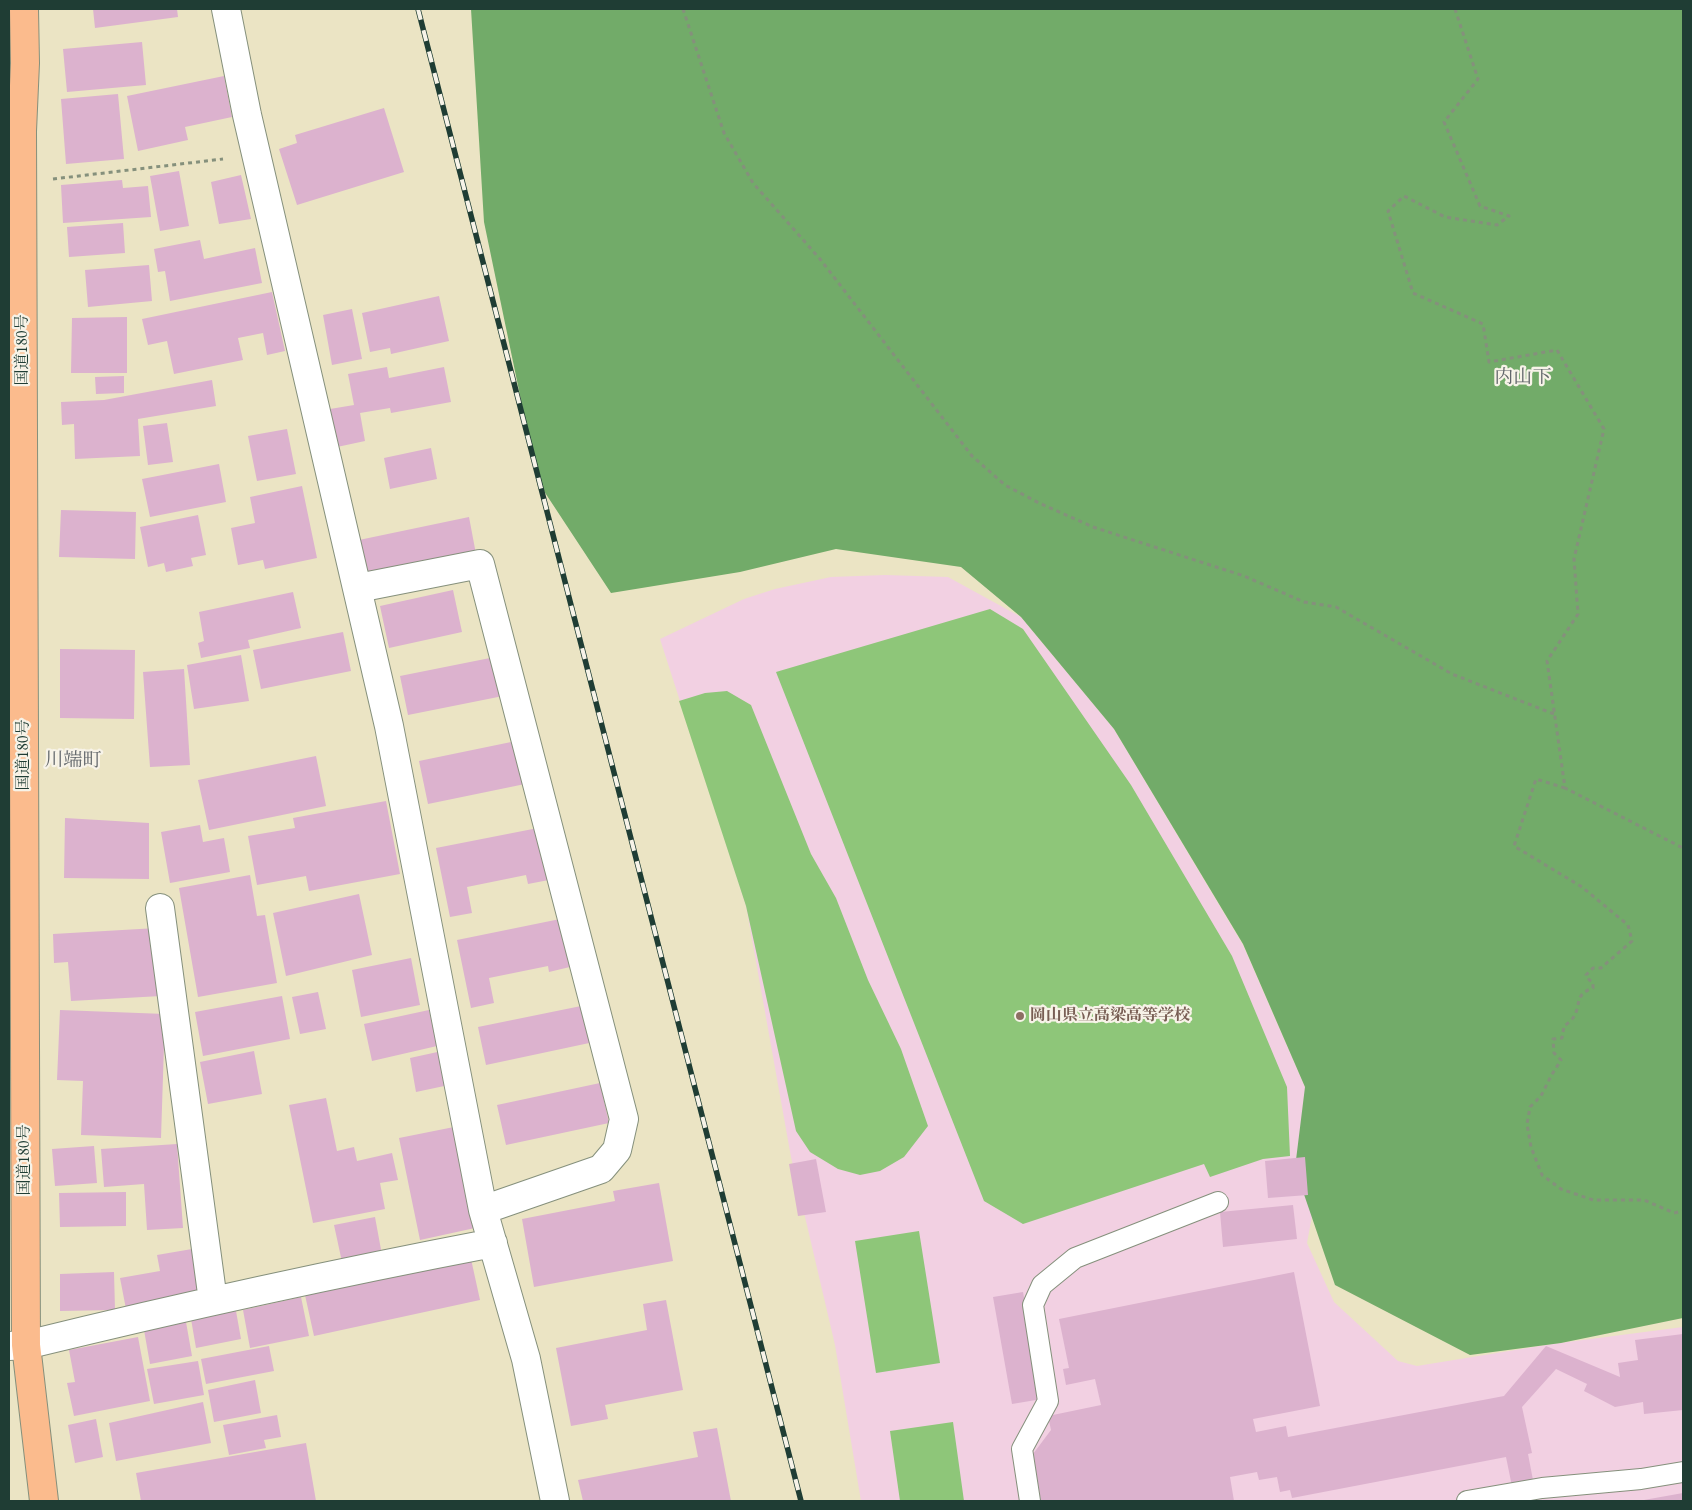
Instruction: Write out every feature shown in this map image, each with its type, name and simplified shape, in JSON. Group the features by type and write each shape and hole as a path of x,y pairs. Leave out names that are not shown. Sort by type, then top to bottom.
{"highway":[{"name":"国道180号","path":"24,9 17,1346 44,1501"}],"street":[{"path":"226,9 256,156 390,726 484,1210 526,1359 556,1501"},
{"path":"358,588 480,564 624,1119 617,1150 601,1169 484,1210"},
{"path":"160,908 213,1301"},
{"path":"17,1346 358,1269 493,1243"}],"lane":[{"path":"1030,1501 1022,1448 1048,1401 1033,1305 1042,1286 1075,1258 1218,1202"},
{"path":"1467,1501 1542,1488 1641,1479 1683,1472"}],"path":[{"path":"683,9 724,133 754,183 820,259 972,456 1005,485 1039,503 1093,527 1244,576 1304,602 1336,607 1452,674 1554,714"},
{"path":"1455,9 1478,79 1444,122 1480,206 1509,216 1497,225 1445,217 1404,196 1388,211 1413,293 1483,324 1489,362 1558,350 1604,429 1574,560 1578,614 1547,662 1566,788"},
{"path":"23,182 256,156"},
{"path":"1683,848 1566,788 1536,779 1514,846 1590,894 1628,925 1632,941 1601,968 1593,968 1586,975 1593,983 1593,988 1585,991 1579,998 1574,1017 1564,1026 1562,1038 1553,1039 1554,1053 1561,1060 1542,1096 1530,1107 1527,1124 1531,1147 1542,1175 1561,1189 1593,1200 1644,1200 1674,1213 1683,1211"}],"shaded area":[{"name":"岡山県立高梁高等学校","path":"885,575 948,577 1021,617 1114,729 1243,945 1305,1087 1316,1195 1307,1243 1334,1302 1398,1361 1417,1366 1552,1344 1683,1327 1683,1501 861,1501 835,1345 791,1157 746,906 660,639 744,599 775,589 831,577"}],"green space":[{"path":"471,9 1683,9 1683,1318 1561,1343 1470,1355 1335,1285 1295,1168 1305,1087 1243,944 1114,729 1021,617 961,567 836,549 740,572 611,593 538,482 484,222"},
{"path":"990,609 1023,629 1131,785 1232,956 1287,1087 1290,1156 1263,1159 1210,1177 1204,1164 1023,1224 984,1201 776,672"},
{"path":"727,691 751,705 811,854 836,898 868,980 901,1049 928,1126 904,1157 880,1171 860,1175 838,1169 810,1152 796,1131 746,906 679,701 705,693"},
{"path":"919,1231 940,1363 876,1373 855,1241"},
{"path":"953,1422 964,1501 900,1501 890,1431"}],"building":[{"path":"93,9 177,9 178,17 95,28"},
{"path":"142,42 146,85 67,92 63,49"},
{"path":"224,76 232,117 185,127 188,140 138,151 127,96"},
{"path":"118,94 124,159 66,164 61,99"},
{"path":"384,108 404,172 297,205 279,149 297,143 295,135"},
{"path":"179,171 189,226 160,231 150,176"},
{"path":"241,175 251,219 219,224 211,182"},
{"path":"122,180 123,188 148,186 151,217 63,223 61,185"},
{"path":"123,223 125,253 69,257 67,227"},
{"path":"200,240 204,259 255,248 262,283 170,301 165,271 158,272 154,249"},
{"path":"149,265 152,301 88,307 85,270"},
{"path":"272,292 285,351 267,355 263,333 238,338 243,360 174,374 167,341 148,345 142,319"},
{"path":"439,296 449,341 391,354 390,348 370,352 362,313"},
{"path":"352,309 362,359 332,365 323,315"},
{"path":"127,317 127,373 71,373 72,318"},
{"path":"387,367 389,378 444,367 451,402 391,413 390,408 360,413 365,441 337,447 330,409 354,405 348,374"},
{"path":"124,376 124,393 96,394 95,377"},
{"path":"212,380 216,406 138,419 140,456 75,459 74,424 62,425 61,402 104,400"},
{"path":"167,423 173,462 148,465 143,426"},
{"path":"287,429 296,474 257,481 248,436"},
{"path":"431,448 437,479 390,489 384,458"},
{"path":"219,464 226,502 150,517 142,479"},
{"path":"302,486 317,558 265,569 263,560 238,565 231,528 255,523 250,497"},
{"path":"61,510 136,512 135,559 59,557"},
{"path":"198,515 206,555 191,558 193,566 166,572 164,563 148,567 140,527"},
{"path":"469,517 476,554 367,577 359,540"},
{"path":"453,590 462,632 389,648 380,606"},
{"path":"293,592 301,628 248,640 250,648 201,658 198,643 204,641 199,612"},
{"path":"343,632 351,671 261,689 253,650"},
{"path":"60,649 135,650 134,719 60,718"},
{"path":"241,655 249,701 194,709 187,665"},
{"path":"495,657 503,696 408,715 400,676"},
{"path":"184,669 190,765 150,767 143,672"},
{"path":"516,741 525,784 428,804 419,761"},
{"path":"316,756 326,806 209,830 198,780"},
{"path":"386,801 400,874 309,891 306,876 257,885 248,836 295,828 293,818"},
{"path":"65,818 149,823 149,879 64,878"},
{"path":"200,825 203,842 224,838 230,872 170,883 161,832"},
{"path":"543,827 554,879 528,884 526,875 467,887 472,913 450,917 436,848"},
{"path":"250,875 257,916 265,915 277,983 198,997 179,888"},
{"path":"359,894 372,955 286,976 273,913"},
{"path":"565,918 574,966 549,972 548,966 489,978 494,1003 471,1008 457,940"},
{"path":"157,928 161,996 71,1001 68,962 54,963 53,934"},
{"path":"411,958 420,1005 361,1017 352,970"},
{"path":"318,992 326,1029 300,1034 292,997"},
{"path":"282,996 290,1039 203,1056 195,1012"},
{"path":"586,1005 594,1042 486,1065 478,1027"},
{"path":"60,1010 165,1014 161,1138 81,1135 83,1081 57,1080"},
{"path":"429,1010 437,1046 372,1061 364,1024"},
{"path":"254,1051 262,1094 208,1104 200,1062"},
{"path":"442,1051 449,1085 416,1092 410,1058"},
{"path":"600,1083 609,1123 506,1145 497,1105"},
{"path":"326,1098 337,1151 354,1147 357,1161 392,1153 398,1180 380,1183 385,1209 313,1223 289,1105"},
{"path":"454,1127 475,1228 420,1240 399,1138"},
{"path":"177,1144 183,1228 147,1230 144,1184 104,1187 101,1149"},
{"path":"94,1146 97,1183 55,1186 52,1149"},
{"path":"1305,1157 1308,1195 1268,1198 1265,1161"},
{"path":"816,1159 826,1212 798,1216 789,1164"},
{"path":"659,1183 673,1261 534,1287 522,1219 615,1201 613,1191"},
{"path":"126,1192 126,1226 60,1227 59,1193"},
{"path":"1293,1205 1297,1239 1223,1247 1220,1212"},
{"path":"375,1217 382,1255 342,1262 334,1225"},
{"path":"192,1249 200,1294 126,1309 120,1278 160,1271 157,1255"},
{"path":"471,1259 480,1300 314,1336 305,1295"},
{"path":"114,1272 115,1310 60,1311 60,1274"},
{"path":"1294,1272 1320,1406 1253,1419 1256,1432 1286,1426 1288,1437 1504,1396 1546,1346 1620,1377 1618,1363 1638,1360 1635,1340 1683,1334 1683,1410 1644,1414 1643,1402 1615,1407 1584,1391 1587,1384 1556,1369 1522,1407 1532,1453 1528,1454 1537,1501 1515,1501 1506,1457 1292,1498 1290,1490 1280,1492 1277,1477 1259,1480 1257,1472 1230,1477 1234,1501 1041,1501 1033,1454 1051,1430 1048,1416 1101,1405 1095,1379 1066,1385 1063,1369 1069,1368 1059,1319"},
{"path":"1023,1292 1042,1399 1012,1404 993,1297"},
{"path":"301,1297 309,1336 250,1348 243,1310"},
{"path":"666,1300 683,1390 605,1405 608,1419 571,1426 556,1348 647,1330 643,1304"},
{"path":"236,1311 241,1339 196,1348 191,1319"},
{"path":"186,1322 192,1356 150,1364 144,1330"},
{"path":"138,1337 150,1401 74,1416 67,1383 75,1382 69,1350"},
{"path":"269,1346 274,1371 206,1384 201,1359"},
{"path":"198,1361 204,1395 154,1404 147,1369"},
{"path":"255,1380 261,1413 214,1422 208,1390"},
{"path":"203,1402 211,1443 116,1461 109,1423"},
{"path":"277,1415 281,1437 264,1440 266,1448 229,1455 223,1425"},
{"path":"96,1419 103,1457 75,1463 68,1425"},
{"path":"717,1428 731,1501 583,1501 578,1480 698,1457 693,1432"},
{"path":"306,1443 316,1501 141,1501 136,1473"},
{"path":"1683,1493 1683,1501 1644,1501 1644,1500"}],"railway":[{"path":"418,9 801,1501"}],"place":[{"name":"岡山県立高梁高等学校","path":"1020,1016"}],"district":[{"name":"内山下","path":"1523,378"},
{"name":"川端町","path":"73,761"}]}
